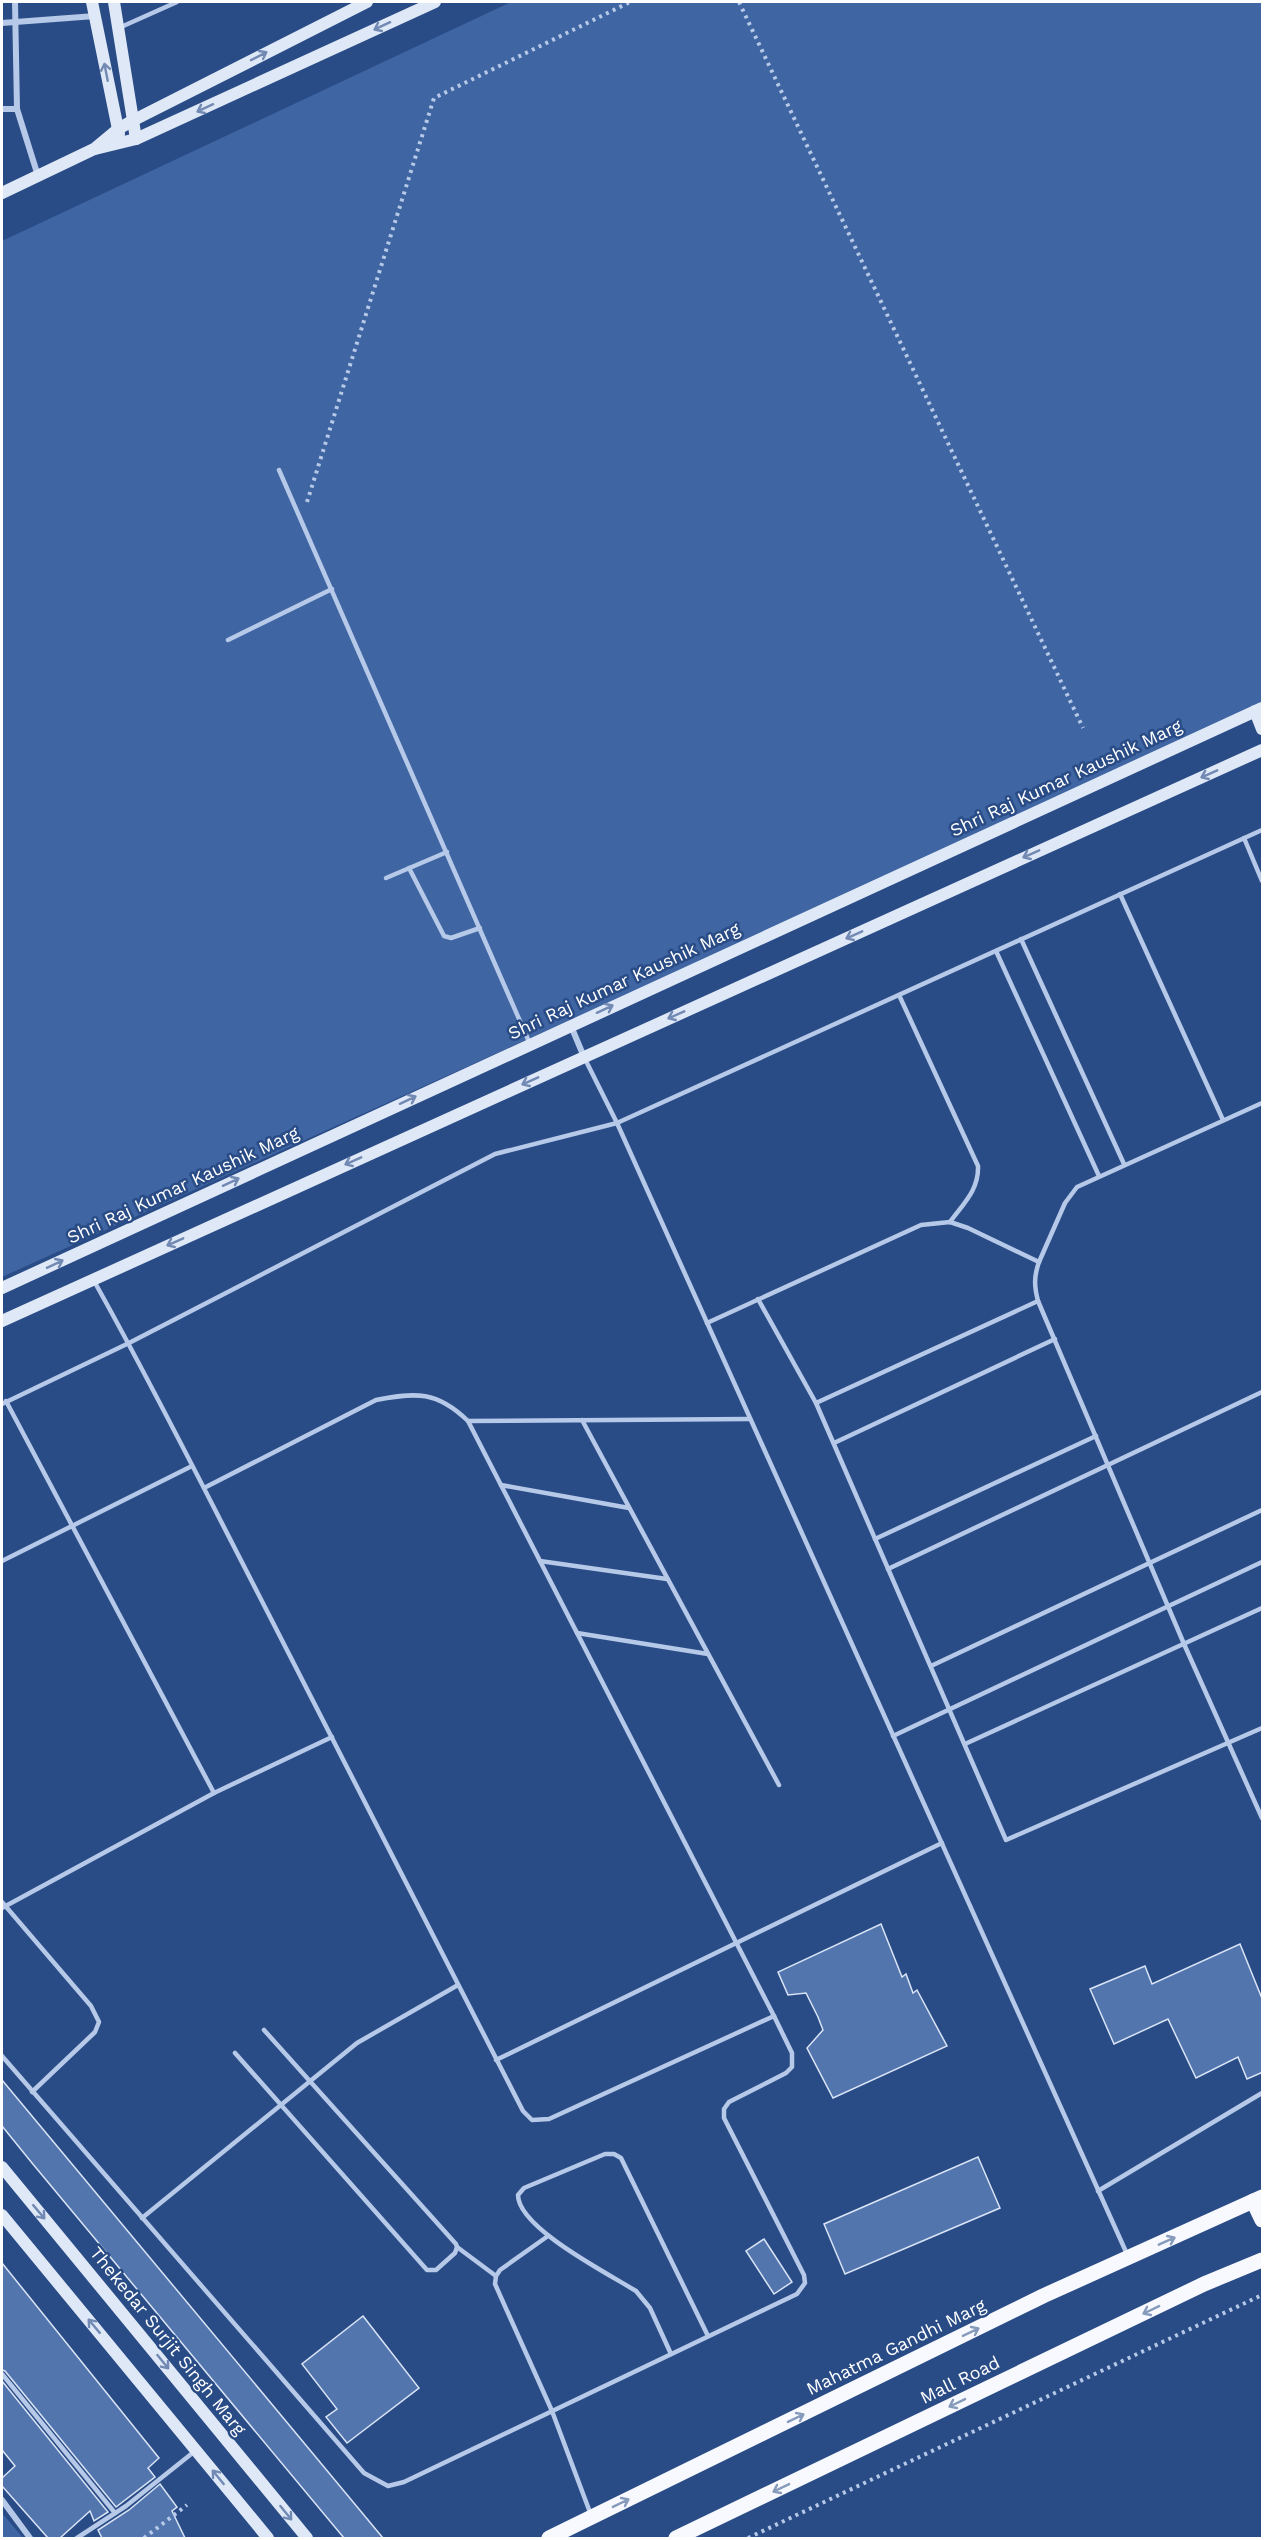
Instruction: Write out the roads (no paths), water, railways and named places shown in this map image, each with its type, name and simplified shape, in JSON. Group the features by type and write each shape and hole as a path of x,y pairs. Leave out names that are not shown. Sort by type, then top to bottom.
{"main road":[{"name":"Mahatma Gandhi Marg","path":"549,2538 1043,2296 1258,2199"},
{"path":"1258,2199 1263,2220"},
{"name":"Mall Road","path":"676,2538 1204,2284 1263,2260"}],"street":[{"path":"15,2 17,109 38,176"},
{"path":"92,2 121,144"},
{"path":"114,2 136,139"},
{"path":"2,193 94,149 118,129 132,121 367,2"},
{"path":"94,149 136,139 435,2"},
{"path":"2,23 95,16"},
{"path":"2,109 17,109"},
{"path":"1259,710 1263,729"},
{"name":"Shri Raj Kumar Kaushik Marg","path":"2,1288 1259,710"},
{"path":"2,1321 1263,750"},
{"path":"571,1025 584,1057"},
{"name":"Thekedar Surjit Singh Marg","path":"2,2167 307,2538"},
{"path":"2,2215 268,2538"},
{"path":"2,2500 30,2538"}],"lane":[{"path":"118,28 177,2"},
{"path":"279,470 530,1044"},
{"path":"228,640 332,589"},
{"path":"214,1793 4,1402 129,1343 495,1154 617,1123 1263,830"},
{"path":"1244,838 1263,881"},
{"path":"386,878 447,852"},
{"path":"409,868 444,936 451,938 480,928"},
{"path":"1120,894 1223,1120"},
{"path":"1022,939 1124,1164"},
{"path":"996,951 1099,1176"},
{"path":"899,995 978,1166 979,1177 976,1188 950,1222"},
{"path":"584,1057 617,1123 1128,2258"},
{"path":"1263,1110 1261,1103 1077,1187 1071,1194 1039,1262 1035,1272 1034,1286 1038,1301 1184,1644 1263,1818"},
{"path":"707,1323 921,1225 950,1222 968,1228 1039,1262"},
{"path":"93,1279 204,1488 523,2111 532,2120 540,2121 774,2016"},
{"path":"759,1299 816,1403 1006,1840 1263,1728"},
{"path":"816,1403 1038,1301"},
{"path":"834,1443 1055,1339"},
{"path":"888,1569 1263,1392"},
{"path":"2,2056 364,2473 388,2486 404,2482 797,2294 805,2283 804,2276 724,2118 724,2109 729,2102 786,2073 792,2067 792,2053 468,1420 452,1404 425,1395 396,1396 376,1400 204,1488"},
{"path":"468,1420 750,1419"},
{"path":"582,1420 779,1785"},
{"path":"875,1539 1096,1436"},
{"path":"2,1561 192,1466"},
{"path":"501,1485 629,1508"},
{"path":"931,1666 1263,1510"},
{"path":"540,1561 667,1579"},
{"path":"893,1736 1263,1562"},
{"path":"964,1744 1263,1608"},
{"path":"577,1633 708,1653"},
{"path":"32,2092 95,2032 99,2022 91,2006 3,1905 214,1793 332,1737"},
{"path":"496,2060 737,1945 942,1843"},
{"path":"142,2218 357,2043 458,1985"},
{"path":"264,2030 457,2247 496,2276"},
{"path":"235,2053 427,2270 436,2270 455,2253 457,2247"},
{"path":"1098,2191 1263,2093"},
{"path":"671,2354 645,2299 636,2291 548,2236 521,2209 518,2195 524,2188 605,2154 614,2154 621,2158 708,2336"},
{"path":"548,2236 500,2270 496,2276 497,2291 552,2410 592,2517"},
{"path":"2,2374 115,2513"},
{"path":"77,2538 115,2513 196,2450"}]}
